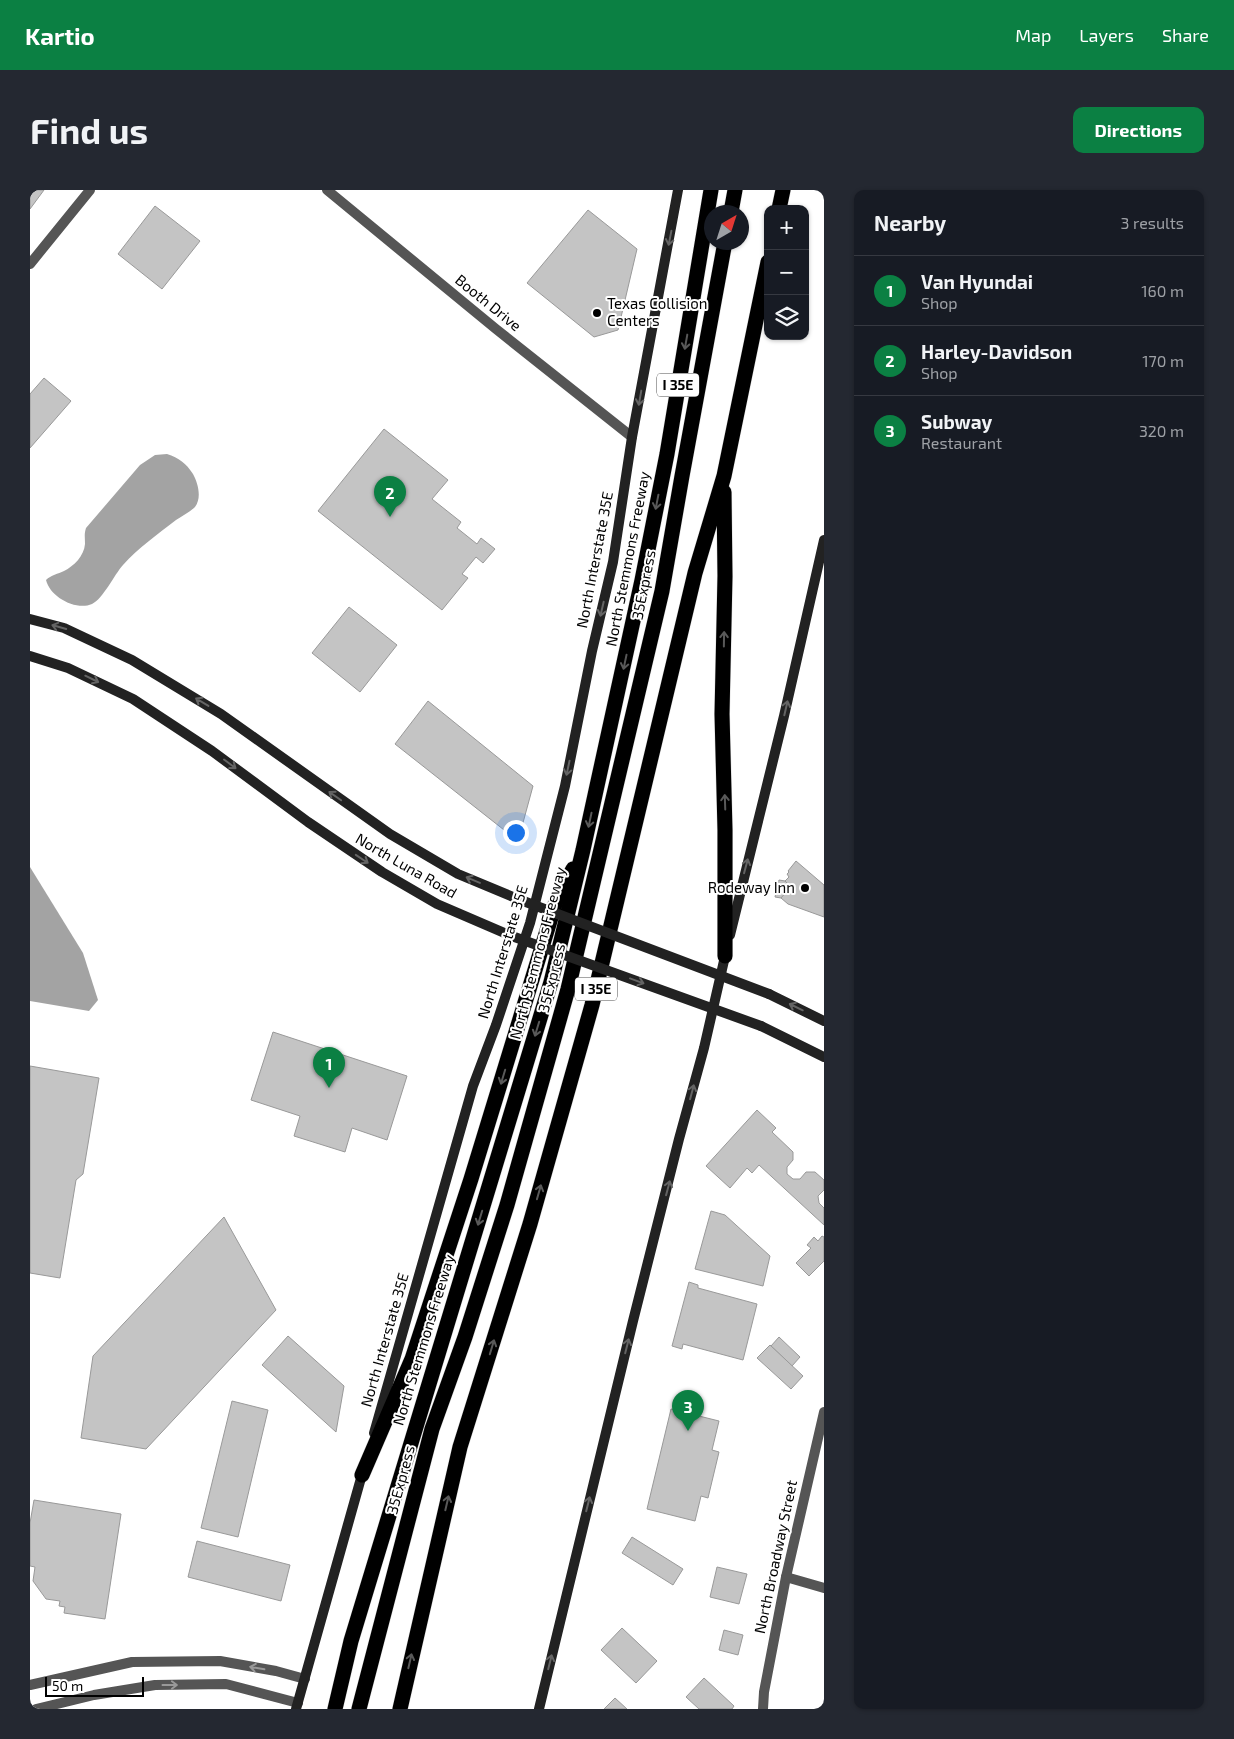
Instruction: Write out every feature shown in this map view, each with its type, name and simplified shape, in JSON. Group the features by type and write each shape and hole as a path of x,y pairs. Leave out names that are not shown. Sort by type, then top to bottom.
{"highway":[{"name":"North Stemmons Freeway","path":"335,1709 356,1623 551,982 584,850 642,580 666,454 711,190"},
{"path":"732,205 735,190"},
{"path":"780,205 783,190"},
{"name":"35Express","path":"359,1709 432,1429 465,1337 507,1205 568,989 662,591 724,250"},
{"name":"I 35E","path":"400,1709 460,1447 530,1224 592,1005 695,573 724,476 764,281"},
{"path":"724,476 725,576 722,714 726,830 725,956"},
{"path":"362,1475 415,1350 471,1179 557,898 584,850"}],"main road":[{"name":"North Interstate 35E","path":"297,1706 473,1086 530,924 564,786 613,562 632,437 678,190"},
{"path":"539,1709 631,1330 704,1048 739,892 784,716 824,540"},
{"name":"North Luna Road","path":"30,619 64,628 132,660 221,714 390,834 458,874 518,899 769,994 824,1020"},
{"name":"North Luna Road","path":"30,656 68,668 133,699 212,751 308,822 382,872 437,904 509,934 761,1026 824,1056"}],"street":[{"path":"30,264 90,190"},
{"name":"Booth Drive","path":"327,190 496,329 632,437"},
{"name":"North Broadway Street","path":"763,1709 764,1692 786,1577 824,1412"},
{"path":"786,1577 824,1588"},
{"path":"30,1685 132,1662 220,1661 276,1671 304,1679"},
{"path":"36,1709 94,1695 155,1684 226,1684 297,1706"}],"shaded area":[{"path":"167,454 182,461 193,474 198,490 198,499 195,507 148,541 135,553 92,604 79,606 58,597 48,586 46,580 68,569 78,560 83,553 86,528 140,465 155,455"},
{"path":"30,867 83,953 98,1000 89,1011 30,1001"}],"building":[{"path":"30,190 44,190 30,209"},
{"path":"155,206 200,241 162,289 118,254"},
{"path":"588,210 637,249 618,330 594,337 527,283"},
{"path":"44,378 71,401 30,448 30,394"},
{"path":"384,429 448,480 432,499 461,522 457,528 477,544 481,538 495,549 483,563 476,557 462,574 468,578 442,610 318,511"},
{"path":"349,607 397,645 360,692 312,653"},
{"path":"428,701 533,786 518,841 395,744"},
{"name":"Rodeway Inn","path":"796,861 824,885 824,917 788,904 781,898 789,885 785,881 789,877 788,871"},
{"path":"779,880 785,881 789,885 781,898 775,897"},
{"path":"273,1032 407,1076 387,1140 352,1128 345,1152 294,1136 300,1116 251,1100"},
{"path":"30,1066 99,1078 83,1174 76,1180 60,1278 30,1273"},
{"path":"757,1110 776,1128 772,1132 793,1152 793,1160 787,1167 787,1174 793,1179 800,1179 806,1172 815,1172 824,1180 824,1190 818,1196 819,1203 824,1208 824,1225 759,1165 752,1173 747,1168 730,1188 706,1166"},
{"path":"711,1211 725,1215 770,1256 763,1286 695,1269"},
{"path":"224,1217 276,1310 146,1449 81,1438 93,1356"},
{"path":"822,1236 824,1237 824,1261 809,1276 796,1263 811,1248 807,1245 814,1237 818,1241"},
{"path":"689,1282 698,1285 698,1288 757,1304 743,1360 683,1344 682,1349 672,1346"},
{"path":"288,1336 344,1386 336,1432 262,1365"},
{"path":"779,1337 800,1357 792,1366 771,1346"},
{"path":"770,1345 803,1376 791,1389 757,1358"},
{"path":"232,1401 268,1410 238,1537 201,1528"},
{"path":"671,1409 719,1421 712,1450 719,1452 708,1498 701,1496 695,1521 647,1509"},
{"path":"34,1500 121,1514 105,1619 64,1613 65,1607 59,1606 60,1601 46,1599 33,1581 35,1567 30,1566 30,1523"},
{"path":"632,1537 683,1569 673,1585 622,1553"},
{"path":"197,1541 290,1565 281,1601 188,1577"},
{"path":"717,1567 747,1574 739,1604 710,1597"},
{"path":"622,1628 657,1661 636,1683 601,1650"},
{"path":"724,1630 743,1635 738,1655 719,1650"},
{"path":"704,1678 734,1706 732,1709 699,1709 686,1697"},
{"path":"615,1698 627,1709 604,1709"}],"place":[{"name":"Texas Collision Centers","path":"597,313"},
{"name":"Harley-Davidson","path":"390,517"},
{"name":"Rodeway Inn","path":"805,888"},
{"name":"Van Hyundai","path":"329,1088"},
{"name":"Subway","path":"688,1431"}]}
